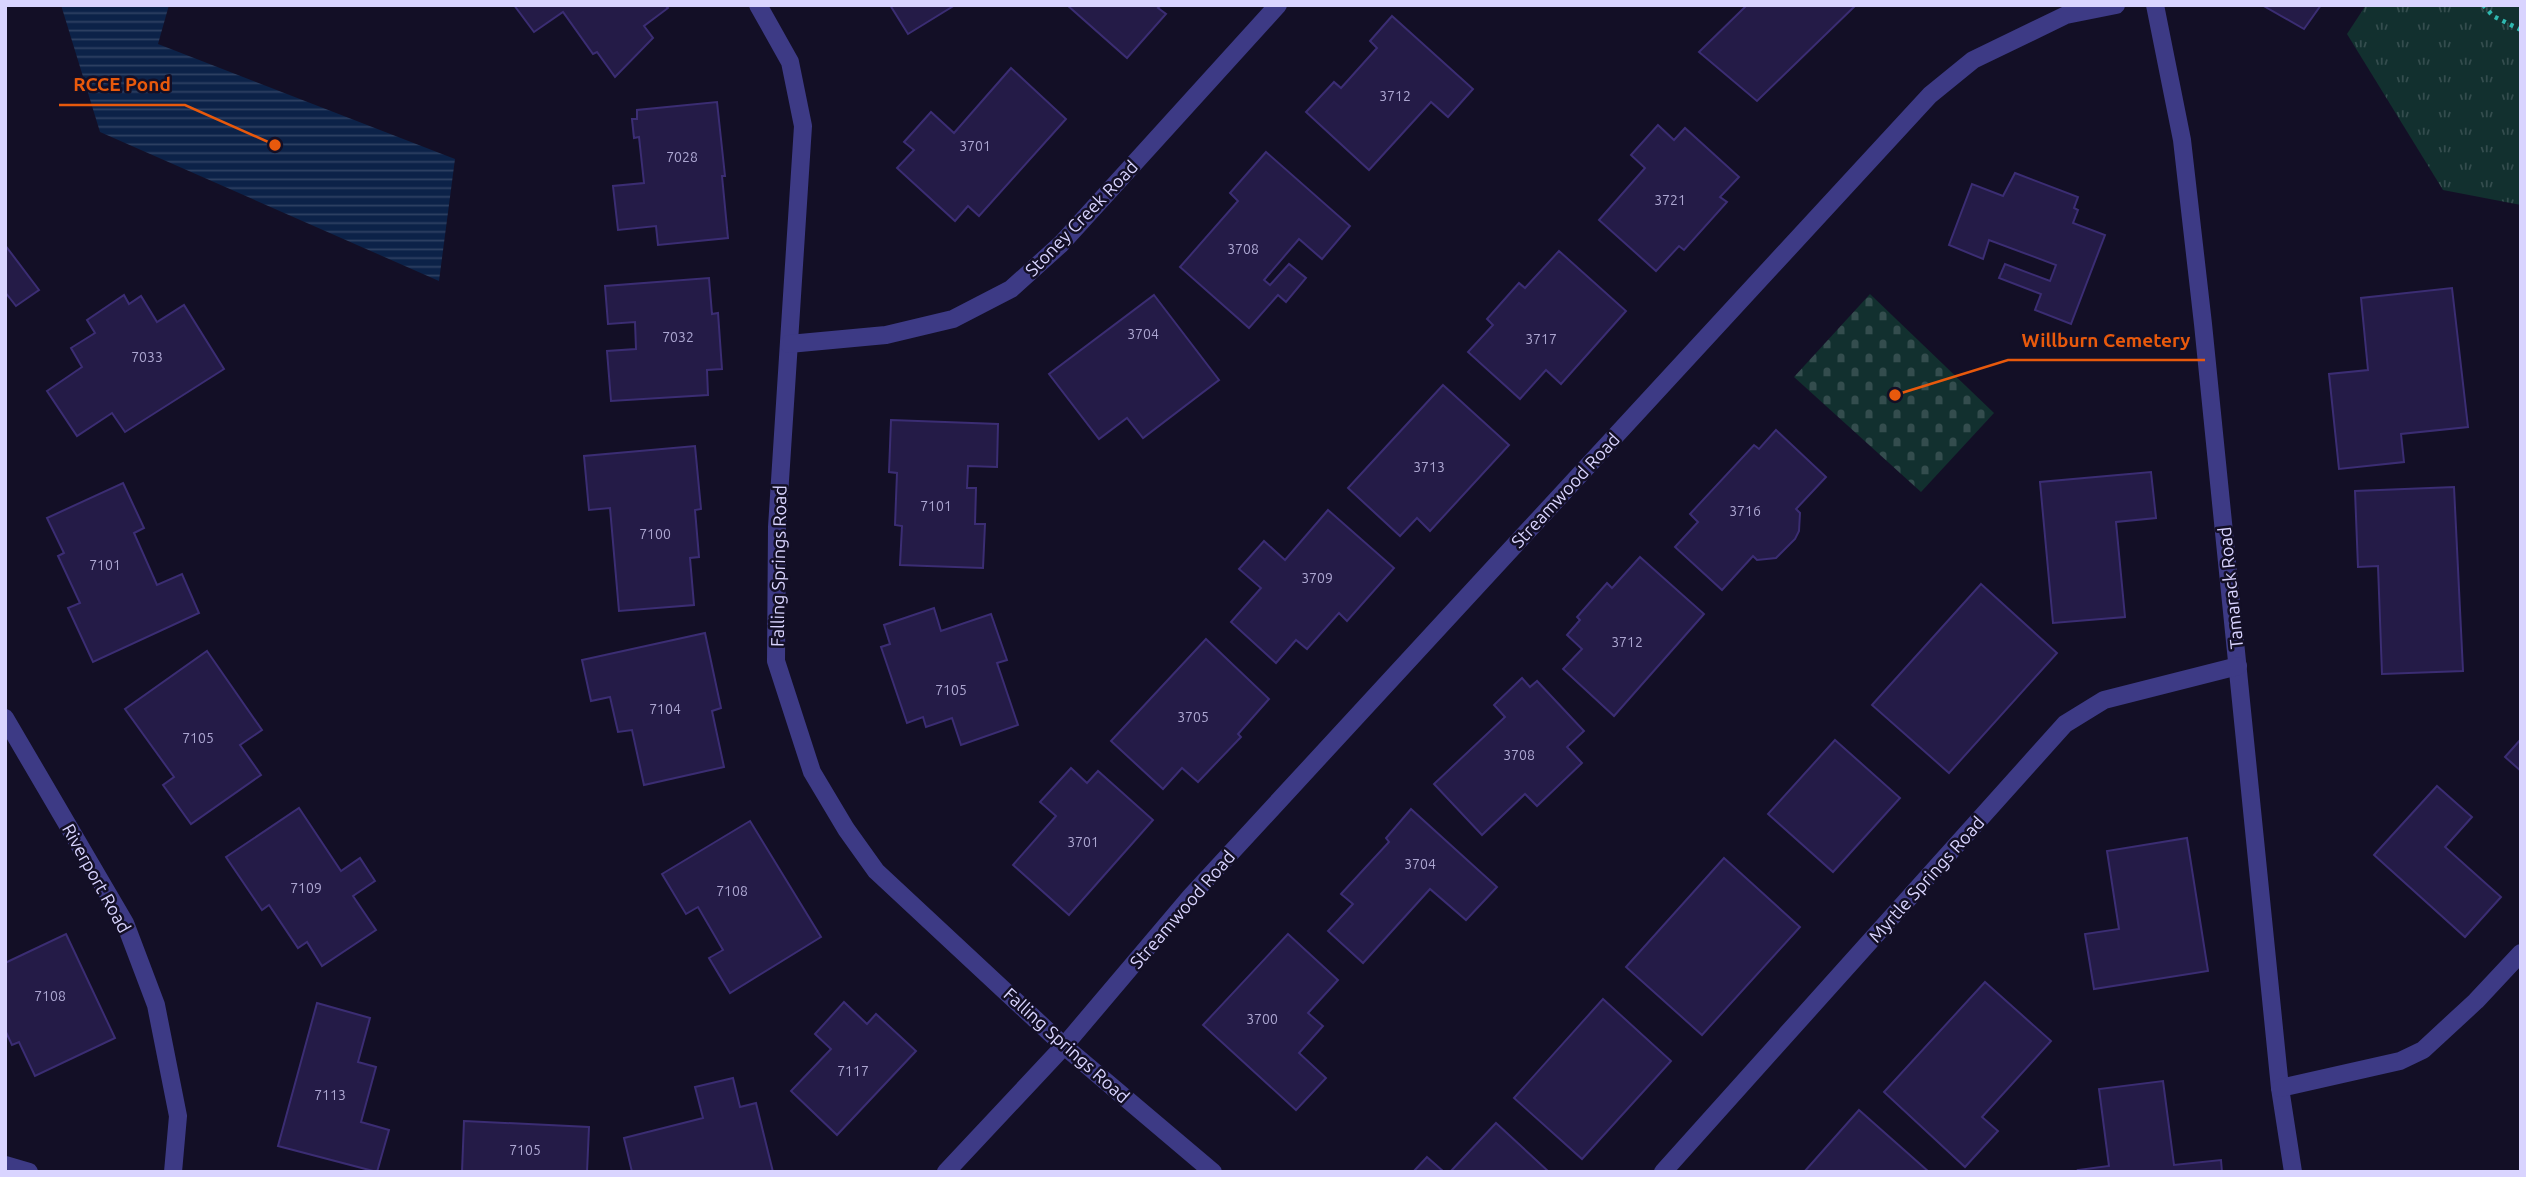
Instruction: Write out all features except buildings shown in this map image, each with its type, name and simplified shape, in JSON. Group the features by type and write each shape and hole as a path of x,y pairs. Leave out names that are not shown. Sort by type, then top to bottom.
{"street":[{"name":"Falling Springs Road","path":"758,5 790,62 803,126 777,527 776,661 812,772 846,829 876,871 1064,1046 1213,1172"},
{"name":"Stoney Creek Road","path":"789,345 886,335 953,319 1012,289 1061,244 1278,5"},
{"name":"Streamwood Road","path":"946,1172 1064,1046 1191,896 1930,95 1973,60 2066,15 2116,5"},
{"name":"Tamarack Road","path":"2155,5 2182,140 2280,1088 2293,1172"},
{"name":"Myrtle Springs Road","path":"1663,1172 2065,724 2104,700 2238,666"},
{"name":"Riverport Road","path":"5,718 125,923 156,1005 178,1116 173,1172"},
{"path":"2280,1088 2400,1062 2423,1050 2476,1001 2521,953"},
{"path":"5,1166 29,1172"}],"path":[{"path":"2483,5 2493,16 2521,30"}],"green space":[{"path":"2366,5 2521,5 2521,205 2443,190 2347,34"},
{"path":"1870,294 1994,413 1921,492 1794,377"}],"water":[{"path":"61,5 169,5 158,44 455,159 439,281 100,132"}],"place":[{"name":"RCCE Pond","path":"275,145"},
{"name":"Willburn Cemetery","path":"1895,395"}]}
